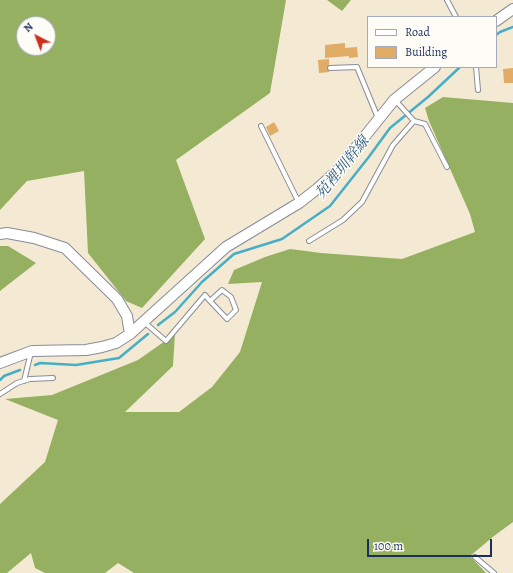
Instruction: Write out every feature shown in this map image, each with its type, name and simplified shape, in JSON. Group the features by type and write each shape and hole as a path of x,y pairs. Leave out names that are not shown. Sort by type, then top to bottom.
{"street":[{"path":"497,20 513,9"},
{"path":"0,363 32,351 86,350 102,348 116,343 130,334 226,247 299,203 337,171 394,100 434,68"},
{"path":"0,234 7,232 34,238 65,248 117,299 127,316 130,334"}],"lane":[{"path":"447,0 455,16"},
{"path":"330,68 357,67 378,119"},
{"path":"476,68 478,90"},
{"path":"394,100 414,121 426,124 447,167"},
{"path":"309,241 343,220 362,202 393,145 414,121"},
{"path":"261,126 299,203"},
{"path":"144,321 166,341 205,295 227,319 236,310 231,297 222,290 210,300"},
{"path":"24,381 32,351"},
{"path":"0,394 17,383 53,378"},
{"path":"475,556 494,573"}],"green space":[{"path":"0,0 286,0 270,93 176,160 205,239 142,308 126,301 88,253 84,171 27,181 0,210"},
{"path":"327,0 351,0 342,11"},
{"path":"443,97 513,103 513,522 470,556 486,573 134,573 118,563 105,573 45,573 35,568 31,553 7,573 0,573 0,504 45,462 58,420 5,399 52,395 138,360 175,334 173,366 125,412 179,412 212,387 240,352 262,282 228,284 234,270 265,257 290,249 321,253 402,259 475,232 470,214 429,121 425,108"},
{"path":"0,246 8,246 36,263 0,291"}],"building":[{"path":"345,43 345,48 357,47 358,57 349,58 349,56 325,58 325,45"},
{"path":"329,59 327,69 330,72 319,73 318,60"},
{"path":"513,68 513,83 504,83 503,69"},
{"path":"274,122 279,131 270,136 266,127"}],"waterway":[{"name":"苑裡圳幹線","path":"497,34 513,27"},
{"name":"苑裡圳幹線","path":"158,325 175,312 202,282 234,254 282,239 330,206 390,128 428,97 459,68"},
{"name":"苑裡圳幹線","path":"35,365 40,363 76,365 119,358 148,334"},
{"name":"苑裡圳幹線","path":"0,380 4,376 20,370"}]}
